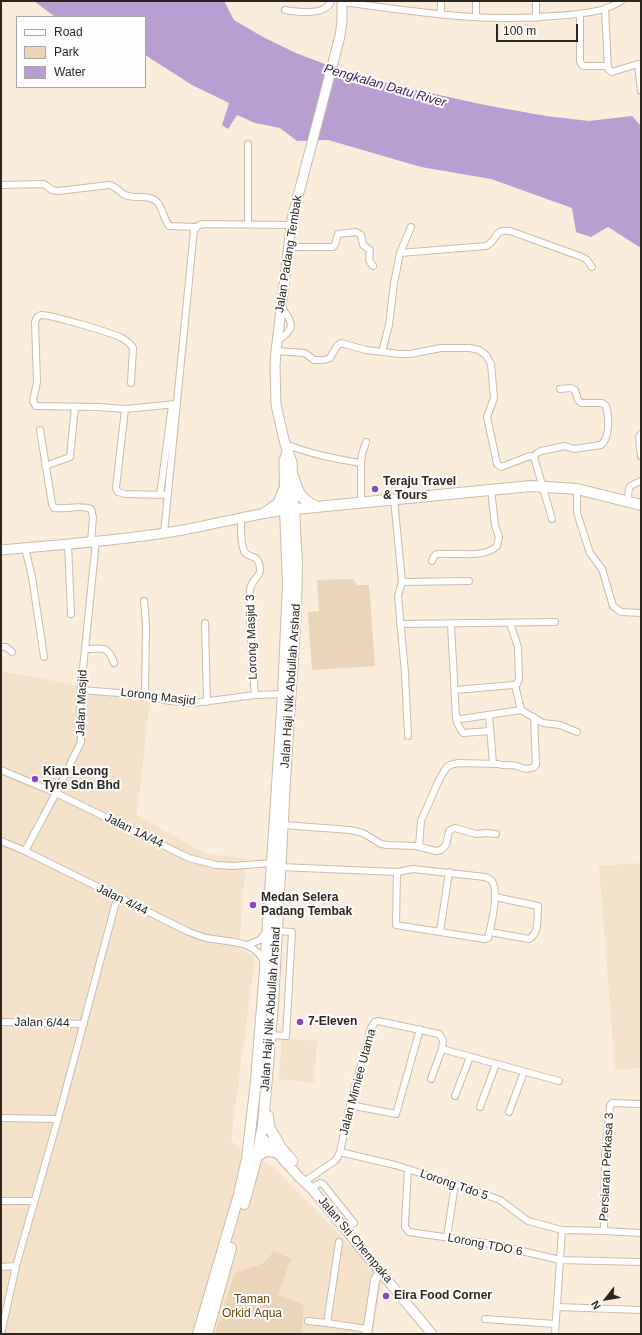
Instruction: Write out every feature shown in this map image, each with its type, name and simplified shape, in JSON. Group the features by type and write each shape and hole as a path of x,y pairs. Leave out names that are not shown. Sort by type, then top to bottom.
{"main road":[{"name":"Jalan Padang Tembak","path":"290,510 289,477 292,462 286,447 276,405 275,387 277,341 291,225 340,36 342,1"},
{"path":"289,477 301,496 306,501 318,508"},
{"path":"262,513 278,503 289,477"},
{"path":"1,550 132,538 262,513 515,487 577,489 641,505"},
{"name":"Jalan Haji Nik Abdullah Arshad","path":"260,1133 266,1096 274,988 272,930 276,865 290,510"},
{"name":"Jalan Haji Nik Abdullah Arshad","path":"276,865 283,825 297,601 297,563 290,510"},
{"name":"Jalan Haji Nik Abdullah Arshad","path":"207,1334 252,1158 256,1081 265,970 272,930"},
{"path":"256,1081 256,1123 260,1133 253,1140 252,1158 266,1151 278,1148 270,1127 266,1096"},
{"name":"Jalan Sri Chempaka","path":"260,1133 270,1136 293,1172 307,1183 432,1334"},
{"name":"Jalan Haji Nik Abdullah Arshad","path":"198,1334 236,1206 252,1158"}],"street":[{"path":"285,10 313,12 321,10 330,4 331,1"},
{"path":"342,1 441,14 500,19 536,18 580,14 605,9 621,1"},
{"path":"441,1 441,14"},
{"path":"476,1 476,17"},
{"path":"536,1 536,18"},
{"path":"605,9 608,69 612,72 638,64 641,91"},
{"path":"580,14 580,62 584,66 607,66"},
{"path":"248,144 248,224"},
{"path":"1,185 44,184 52,190 58,191 109,185 113,186 127,196 150,198 155,201 159,205 169,226 196,227 203,224 291,225"},
{"path":"160,495 174,404 193,234 196,227"},
{"path":"382,352 389,326 394,283 400,253 411,227"},
{"path":"400,253 486,246 492,242 496,234 500,231 510,231 582,257 587,260 592,267"},
{"path":"289,247 333,247 338,234 356,232 360,235 362,244 370,251 369,260 373,266"},
{"path":"131,383 133,348 130,343 114,335 44,316 37,318 35,322 37,382 33,401 36,406 124,409 174,404"},
{"path":"276,351 305,353 314,360 324,360 330,358 336,346 341,343 366,350 410,354 441,348 470,348 479,350 486,354 491,364 494,398 487,417 497,464 501,467 530,456 534,457"},
{"path":"534,457 541,451 565,446 574,448 601,445 606,440 608,434 606,406 602,403 582,403 578,400 575,390 571,388 560,389"},
{"path":"164,533 174,404"},
{"path":"40,430 45,466 70,457 75,407"},
{"path":"124,409 116,488 119,494 168,495"},
{"path":"641,434 641,456"},
{"path":"361,502 361,463 366,442"},
{"path":"286,447 324,457 361,463"},
{"path":"534,457 552,519"},
{"name":"Jalan Masjid","path":"25,851 81,742 80,698 94,541 92,511 87,508 54,508 45,466"},
{"path":"628,502 629,487 632,484 641,482"},
{"path":"432,561 438,554 479,554 489,551 497,546 499,537 495,525 491,489"},
{"path":"577,489 578,513 590,553 602,569 613,606 621,612 641,613"},
{"path":"394,499 402,582 398,596 408,736"},
{"name":"Lorong Masjid 3","path":"240,518 242,546 248,555 254,556 257,559 260,570 259,575 251,583 250,591 250,631 255,695"},
{"path":"68,544 71,614"},
{"path":"24,548 32,577 44,657"},
{"path":"402,582 469,581"},
{"path":"144,601 146,624 145,695"},
{"path":"400,624 451,625 555,622"},
{"path":"205,623 206,702"},
{"path":"455,690 515,685 518,682 518,646 510,623"},
{"path":"451,625 457,724 463,733 490,731"},
{"path":"1,647 6,647 12,652"},
{"path":"85,649 105,649 111,653 114,663"},
{"path":"515,685 521,710"},
{"name":"Lorong Masjid","path":"81,690 145,695 170,701 206,702 255,695 283,694"},
{"path":"456,717 461,719 521,710 543,723 560,725 577,732"},
{"path":"489,715 493,764"},
{"path":"419,847 421,821 439,780 446,768 450,765 458,763 493,764 503,766 513,765 526,770 534,767 536,764 534,717"},
{"name":"Jalan 1A/44","path":"1,770 56,793 189,858 216,865 276,865 397,872 413,869 449,872 485,877 492,881 495,889 495,896"},
{"path":"283,825 350,830 363,833 381,844 419,847 436,851 440,850 446,845 450,831 455,828 476,834 487,832 496,834"},
{"name":"Jalan 4/44","path":"1,841 25,851 117,898 189,932 205,938 247,945"},
{"path":"397,872 396,925 484,940 488,938 490,932 495,896 538,906 537,930 534,936 529,939 490,932"},
{"path":"440,932 449,872"},
{"path":"1,1334 16,1266 58,1119 117,898"},
{"path":"247,945 260,940 272,930 292,932 286,1036 270,1035"},
{"path":"247,945 255,949 260,955 265,970"},
{"path":"274,988 288,989"},
{"name":"Jalan Mimiee Utama","path":"307,1183 336,1160 340,1152 350,1105 371,1028 375,1022 378,1021 439,1034 443,1040 442,1049"},
{"name":"Jalan 6/44","path":"1,1022 84,1024"},
{"path":"350,1105 396,1114 420,1029"},
{"path":"431,1079 442,1049 559,1081"},
{"path":"455,1096 470,1057"},
{"path":"480,1107 496,1064"},
{"path":"509,1112 524,1072"},
{"name":"Persiaran Perkasa 3","path":"604,1231 605,1157 610,1106 612,1103 641,1104"},
{"path":"1,1118 58,1119"},
{"name":"Lorong Tdo 5","path":"340,1152 408,1169 456,1184 500,1200 528,1221 562,1230"},
{"name":"Lorong TDO 6","path":"408,1169 404,1224 405,1228 409,1232 492,1244 560,1260 639,1262"},
{"path":"447,1237 456,1184"},
{"path":"1,1201 34,1201"},
{"path":"555,1334 562,1230"},
{"name":"Persiaran Perkasa 3","path":"562,1230 641,1233"},
{"path":"327,1323 338,1242"},
{"path":"1,1267 16,1266"},
{"path":"308,1321 327,1323 367,1332 375,1280 381,1271"},
{"path":"557,1307 641,1310"},
{"path":"485,1319 555,1324"}],"shaded area":[{"path":"1,671 150,699 137,815 204,853 246,859 239,949 255,956 231,1141 274,1168 382,1278 373,1334 1,1334"},
{"path":"641,863 641,1068 615,1070 599,866"},
{"path":"282,1038 317,1041 314,1083 279,1079"}],"green space":[{"path":"353,579 357,585 369,585 375,666 312,670 308,612 319,611 317,580"},
{"name":"Taman Orkid Aqua","path":"274,1251 291,1259 278,1295 304,1305 301,1334 215,1334 235,1273 264,1263"}],"water":[{"name":"Pengkalan Datu River","path":"34,1 224,1 234,20 263,37 296,53 351,74 485,105 546,116 589,121 632,116 641,126 641,248 608,227 591,237 576,232 572,208 491,179 421,167 328,140 297,141 280,128 255,123 237,115 228,129 222,125 229,103 192,85 146,56 146,16 54,16"}],"place":[{"name":"Teraju Travel & Tours","path":"375,489"},
{"name":"Kian Leong Tyre Sdn Bhd","path":"35,779"},
{"name":"Medan Selera Padang Tembak","path":"253,905"},
{"name":"7-Eleven","path":"300,1022"},
{"name":"Eira Food Corner","path":"386,1296"}]}
